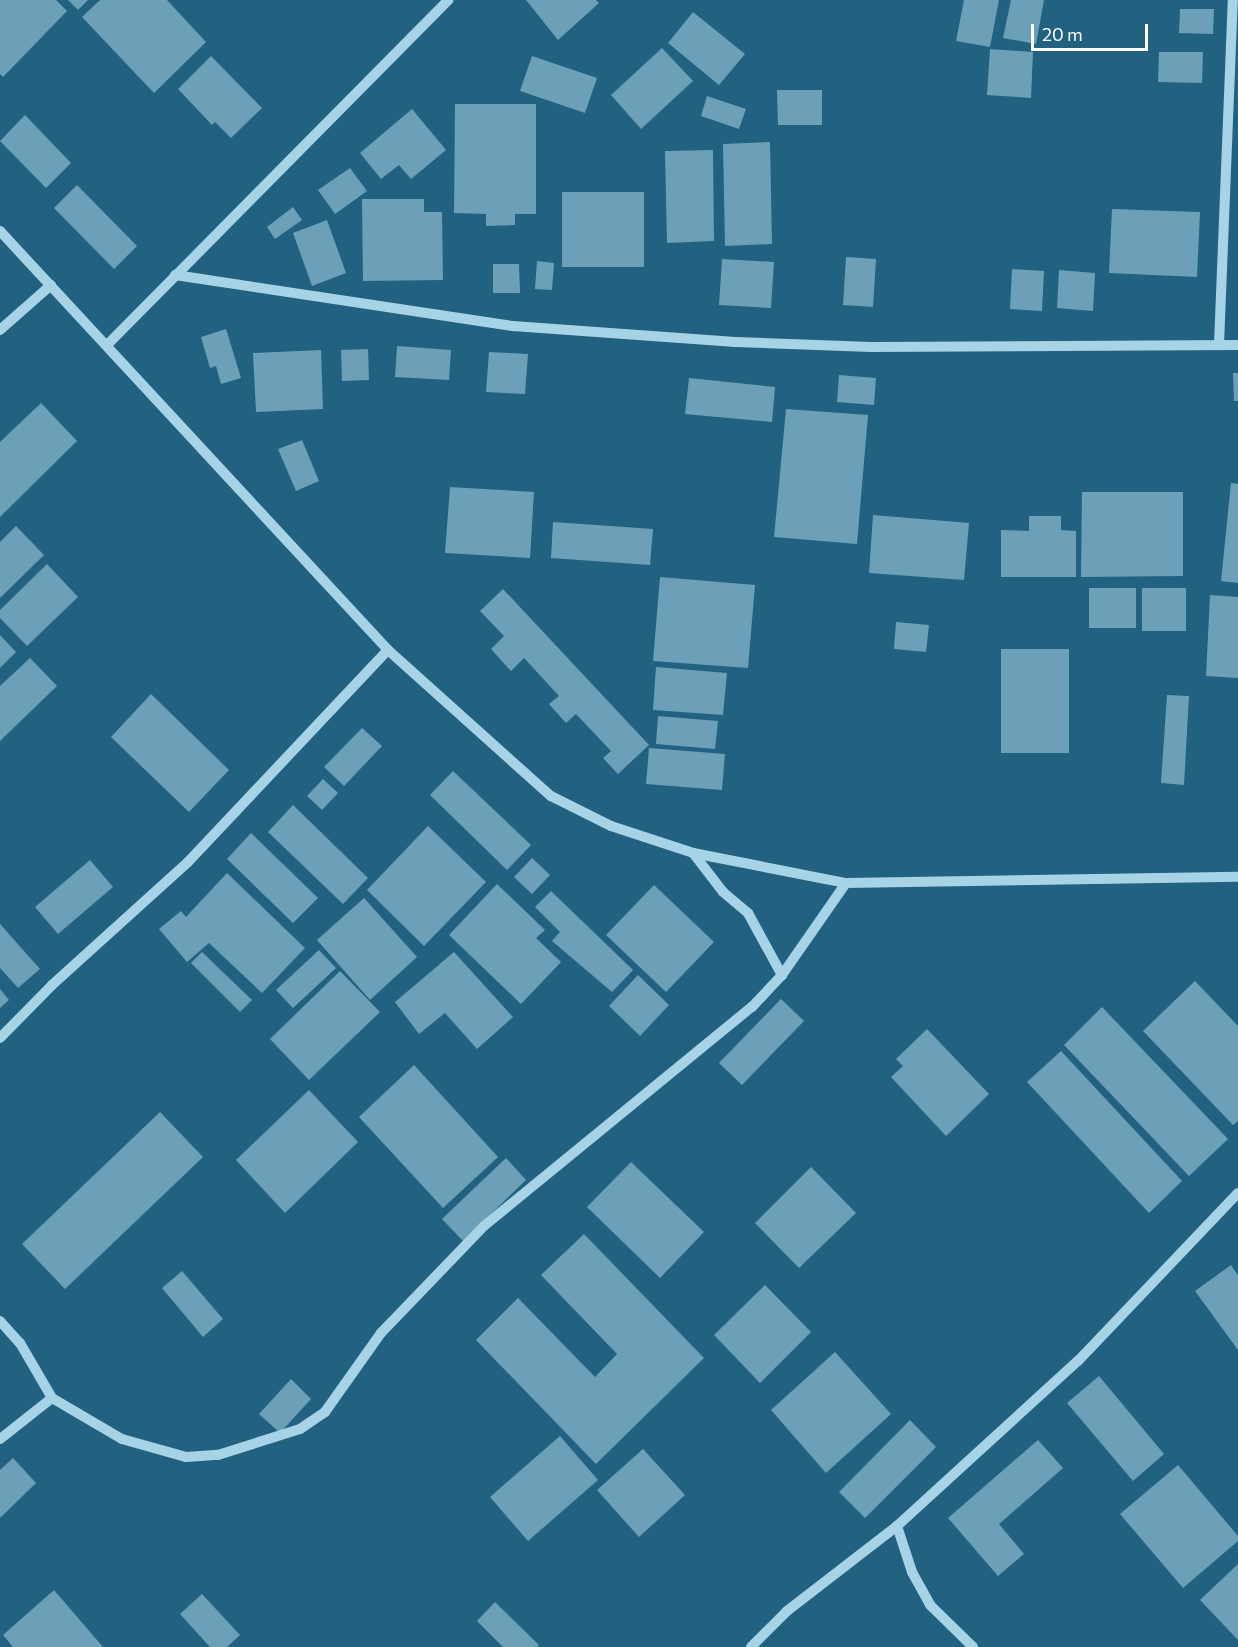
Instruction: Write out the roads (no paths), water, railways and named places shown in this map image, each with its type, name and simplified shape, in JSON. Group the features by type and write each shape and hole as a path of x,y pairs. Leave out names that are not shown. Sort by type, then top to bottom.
{"street":[{"path":"108,344 449,0"},
{"path":"1219,344 1233,0"},
{"path":"0,231 108,344 387,650 551,796 611,826 693,853 846,884 1238,877"},
{"path":"175,275 513,326 735,342 871,346 1238,345"},
{"path":"0,330 51,285"},
{"path":"0,1038 52,985 188,862 387,650"},
{"path":"693,853 723,892 748,913 782,975"},
{"path":"0,1321 20,1343 52,1398 122,1439 186,1457 218,1455 300,1429 325,1412 381,1333 484,1226 752,1007 782,975 846,884"},
{"path":"752,1647 787,1611 897,1526 1078,1361 1238,1192"},
{"path":"0,1439 52,1398"},
{"path":"897,1526 912,1572 930,1605 973,1647"}]}
